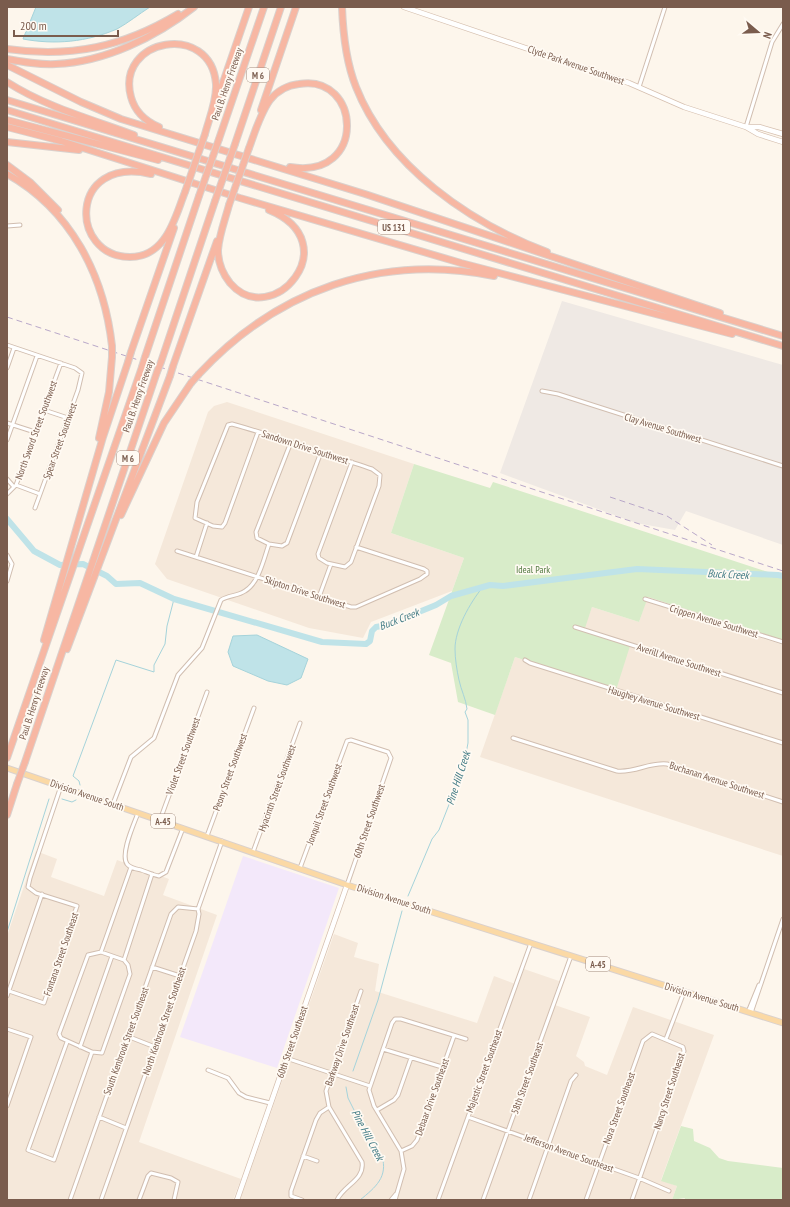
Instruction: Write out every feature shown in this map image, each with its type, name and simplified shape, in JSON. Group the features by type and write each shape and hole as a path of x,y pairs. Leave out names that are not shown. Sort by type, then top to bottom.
{"highway":[{"path":"7,49 30,52 59,52 107,45 146,32 189,7"},
{"path":"7,59 51,64 74,63 97,58 145,38 194,7"},
{"path":"55,614 74,535 131,352 249,7"},
{"name":"Paul B. Henry Freeway","path":"7,757 27,701 28,691 142,367 264,7"},
{"name":"Paul B. Henry Freeway","path":"7,815 39,721 46,708 99,543 281,7"},
{"path":"107,546 174,366 296,7"},
{"path":"342,7 346,49 356,87 373,120 408,164 445,197 498,230 543,251 613,277"},
{"path":"194,141 149,122 135,107 130,95 130,77 136,63 149,50 168,43 180,44 199,52 209,63 215,78 215,92 205,134"},
{"path":"7,65 104,112 254,159 783,332"},
{"path":"7,82 25,93 50,105 190,156"},
{"path":"249,148 268,104 276,94 289,86 302,83 319,85 334,94 343,106 348,122 347,135 341,150 325,164 310,169 303,169 254,159"},
{"name":"US 131","path":"7,100 783,336"},
{"name":"US 131","path":"7,110 782,345"},
{"path":"7,120 157,159 214,172"},
{"path":"7,127 62,141 240,198 461,263 742,337 782,345"},
{"path":"7,142 68,148 109,157"},
{"path":"7,165 40,191 61,213 81,242 105,303 112,346 107,406 78,522"},
{"path":"182,180 134,171 120,171 107,177 95,187 88,202 86,217 90,231 103,248 116,255 135,257 146,254 156,248 166,236 185,192"},
{"path":"7,174 29,188 52,209 72,234 92,268"},
{"path":"229,205 218,251 221,269 225,277 239,290 255,296 269,296 285,289 296,279 302,267 304,252 299,233 284,217 240,198"},
{"path":"75,621 101,559 154,443 174,407 199,374 234,340 267,315 314,291 354,278 403,270 440,269 469,272 552,287"}],"main road":[{"name":"Clyde Park Avenue Southwest","path":"404,7 639,87 684,108 746,127 758,134 783,142"},
{"name":"Clyde Park Avenue Southwest","path":"746,127 759,127 783,134"},
{"name":"Division Avenue South","path":"7,768 347,885 783,1023"},
{"name":"60th Street Southeast","path":"236,1200 347,885"}],"street":[{"path":"639,87 665,7"},
{"path":"746,127 772,42 783,24"},
{"path":"7,226 20,224"},
{"path":"7,345 61,363"},
{"path":"7,368 14,348"},
{"path":"7,440 37,356"},
{"name":"Spear Street Southwest","path":"35,508 83,378 82,373 75,368 61,363"},
{"name":"North Sword Street Southwest","path":"7,494 15,486 61,363"},
{"name":"Clay Avenue Southwest","path":"542,391 558,394 783,466"},
{"path":"44,410 68,418"},
{"path":"7,423 35,432"},
{"name":"Sandown Drive Southwest","path":"207,523 194,518 194,512 228,425 232,424 375,470 380,475 379,486 356,547"},
{"path":"196,557 207,523 222,527 225,523 258,432"},
{"path":"290,442 256,532 257,538 269,544 282,546 287,543 321,452"},
{"path":"352,462 318,554 322,561 345,567 348,566 356,547"},
{"path":"7,479 15,486 40,494"},
{"path":"113,804 131,757 154,738 178,675 202,648 219,604 224,598 246,591 257,576 269,544"},
{"name":"Skipton Drive Southwest","path":"177,551 351,607 356,607 426,575 427,572 424,569 356,547"},
{"path":"7,581 12,564 8,556"},
{"path":"319,597 331,564"},
{"name":"Crippen Avenue Southwest","path":"645,599 783,642"},
{"name":"Averill Avenue Southwest","path":"575,627 783,693"},
{"name":"Haughey Avenue Southwest","path":"525,660 530,663 623,693 783,743"},
{"name":"Violet Street Southwest","path":"160,820 207,692"},
{"name":"Peony Street Southwest","path":"207,836 254,708"},
{"name":"Hyacinth Street Southwest","path":"253,852 300,723"},
{"name":"Buchanan Avenue Southwest","path":"513,738 618,771 634,771 652,764 668,764 783,802"},
{"name":"60th Street Southwest","path":"347,885 391,758 388,752 348,740"},
{"name":"Jonquil Street Southwest","path":"300,868 348,740"},
{"path":"7,996 42,894 30,890 28,884 61,786"},
{"path":"138,813 124,854 126,862 131,867 159,876 166,872 183,828"},
{"name":"North Kenbrook Street Southeast","path":"101,1200 199,922 198,909 222,841"},
{"path":"101,952 131,867"},
{"path":"124,960 152,874"},
{"name":"Fontana Street Southeast","path":"9,991 44,1003 77,906 42,894"},
{"name":"South Kenbrook Street Southeast","path":"71,1198 127,1036 174,910 178,907 191,910 198,909"},
{"path":"750,1012 783,919"},
{"name":"Majestic Street Southeast","path":"438,1200 531,943"},
{"path":"101,952 112,956 124,960 128,965 130,974 102,1053 92,1052 67,1042 61,1038 59,1034 88,955 101,952"},
{"path":"80,1047 112,956"},
{"name":"58th Street Southeast","path":"483,1200 571,956"},
{"path":"152,967 180,976"},
{"name":"Barkway Drive Southeast","path":"337,1200 347,1187 361,1175 363,1170 362,1162 329,1107 326,1094 361,991"},
{"path":"666,1039 684,992"},
{"path":"395,1200 404,1169 401,1151 372,1100 370,1086 395,1019 401,1019 466,1039"},
{"path":"7,1029 31,1037 7,1106"},
{"name":"Nora Street Southeast","path":"586,1200 643,1041 652,1034 666,1039"},
{"path":"127,1036 155,1047"},
{"name":"Debaar Drive Southeast","path":"401,1151 412,1146 417,1140 454,1036"},
{"name":"Nancy Street Southeast","path":"632,1200 684,1051 683,1047 666,1039"},
{"path":"67,1042 28,1150 54,1160 92,1052"},
{"path":"383,1049 442,1067"},
{"path":"286,1058 370,1086"},
{"path":"377,1110 394,1100 398,1095 411,1058"},
{"path":"208,1070 228,1078 239,1093 246,1097 270,1103"},
{"path":"529,1200 571,1081 576,1075"},
{"path":"302,1200 291,1196 291,1191 302,1156 316,1120 320,1113 329,1107"},
{"path":"99,1117 126,1128"},
{"name":"Jefferson Avenue Southeast","path":"468,1117 639,1178 669,1191"},
{"path":"302,1156 317,1161"},
{"path":"140,1200 148,1176 151,1173 171,1178 178,1182 174,1200"},
{"path":"391,1200 398,1191"}],"shaded area":[{"path":"562,301 783,365 783,545 686,511 675,530 636,523 500,473"},
{"path":"227,402 414,464 391,533 464,558 452,591 371,622 363,638 309,628 167,579 155,564 208,412 214,406"},
{"path":"646,601 783,645 783,856 480,757 515,657 616,690 583,631 592,607 639,622"},
{"path":"36,851 57,859 51,877 104,896 117,860 169,879 163,895 217,915 139,1142 241,1179 233,1200 7,1200 7,936"},
{"path":"243,856 339,888 277,1068 180,1037"},
{"path":"334,934 358,943 354,957 379,964 375,991 477,1023 494,976 518,985 524,969 559,981 552,1004 590,1017 576,1056 584,1062 585,1066 607,1075 633,1007 714,1035 661,1180 677,1186 672,1200 240,1200"}],"green space":[{"name":"Ideal Park","path":"414,464 490,488 493,482 783,577 783,640 648,597 639,622 592,607 584,631 630,646 616,690 515,657 495,715 458,702 451,663 429,655 464,558 391,533"},
{"path":"681,1126 693,1129 694,1141 710,1148 719,1158 728,1161 783,1168 782,1200 684,1200 685,1198 672,1200 677,1186 661,1181"}],"water":[{"path":"36,7 150,7 121,27 106,33 94,37 71,41 47,42 23,39"},
{"path":"257,635 308,659 301,678 287,685 268,681 233,666 228,652 233,636"}],"waterway":[{"name":"Buck Creek","path":"7,519 34,551 60,565 83,564 107,576 116,584 140,583 174,599 322,642 366,644 370,641 372,631 376,627 387,625 436,605 451,596 490,585 503,586 637,569 783,576"},
{"name":"Pine Hill Creek","path":"408,896 432,839 439,830 463,769 468,743 468,720 465,712 467,709 457,669 455,653 456,641 460,625 482,588"},
{"path":"80,785 79,781 73,776 116,660 154,672 154,665 165,644 167,626 174,599"},
{"path":"7,932 49,799"},
{"path":"62,799 72,802 76,800"},
{"name":"Pine Hill Creek","path":"353,1071 378,1000 402,911"},
{"name":"Pine Hill Creek","path":"346,1087 348,1098 358,1118 382,1156 383,1163 382,1176 376,1186 360,1200"}],"railway":[{"path":"7,317 783,571"},
{"path":"610,497 667,516 712,545"}]}
